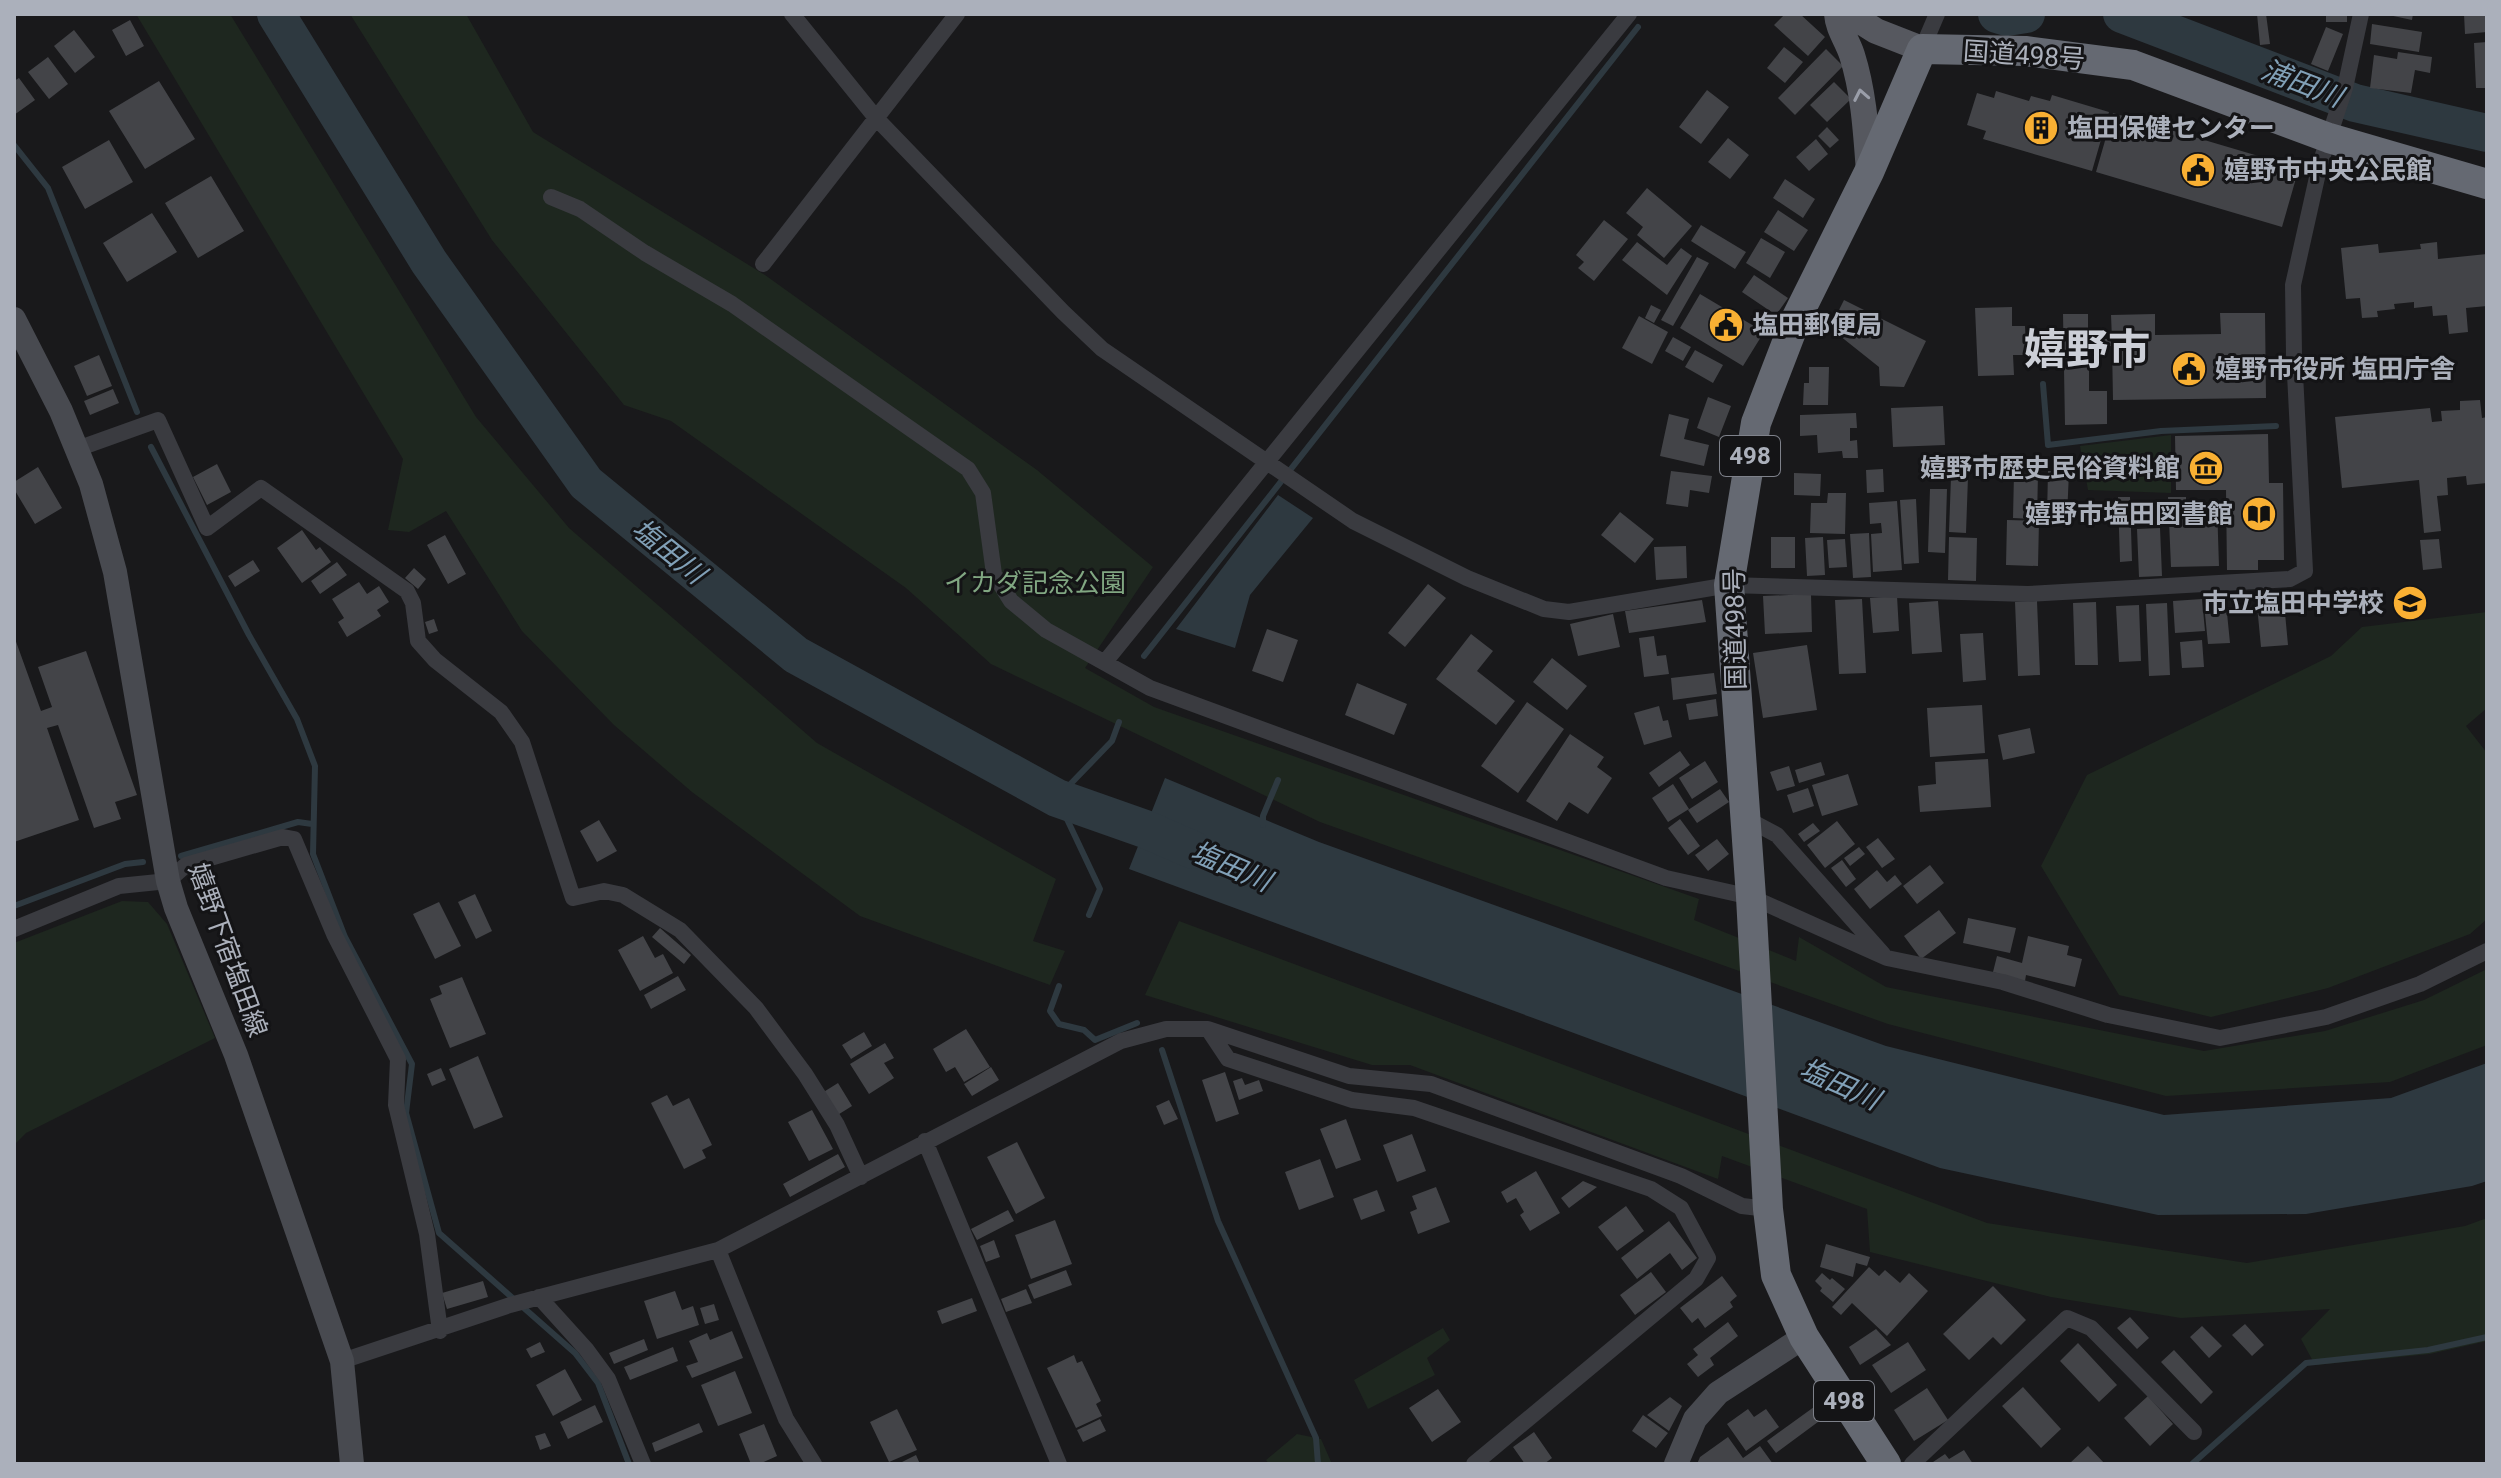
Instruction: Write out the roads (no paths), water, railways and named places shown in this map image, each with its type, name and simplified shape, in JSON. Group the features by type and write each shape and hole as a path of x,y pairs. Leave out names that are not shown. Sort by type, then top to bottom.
{"highway":[{"name":"国道498号","path":"1886,1464 1804,1337 1776,1275 1768,1209 1751,897 1729,585 1756,423 1796,319 1869,172 1922,49 2025,51 2133,65 2333,126 2487,184"}],"main road":[{"path":"1837,14 1838,25 1851,51 1862,95 1869,172"},
{"path":"1849,14 1876,31 1922,49"},
{"name":"嬉野下宿塩田線","path":"14,319 61,411 91,484 115,572 168,881 236,1055 342,1361 352,1464"},
{"path":"1676,1464 1695,1419 1718,1393 1804,1337"}],"street":[{"path":"792,14 876,118 1102,349 1353,521 1467,578 1544,609 1569,612 1729,585 2028,594 2290,579 2305,571 2293,285 2320,164 2345,88 2361,14"},
{"path":"763,264 957,14"},
{"path":"1105,662 1271,466 1629,14"},
{"path":"1922,49 1937,14"},
{"path":"551,197 580,209 645,253 732,304 968,469 983,493 994,574 1011,601 1046,630 1150,688 1666,878 1751,897 1887,958 2003,982 2108,1015 2220,1038 2326,1017 2420,984 2487,951"},
{"path":"77,449 158,420 207,528 261,488 407,591 413,603 418,641 435,660 501,712 522,742 573,898 604,891 623,895 680,930 756,1008 797,1063 837,1125 861,1177"},
{"path":"1745,818 1777,835 1887,958"},
{"path":"14,929 119,886 168,881 186,865 283,837 294,839 334,934 398,1059 396,1105 427,1234 440,1331"},
{"path":"342,1361 440,1331 510,1305 718,1250 1121,1041 1166,1029 1208,1029 1349,1076 1431,1084 1681,1176 1742,1206 1768,1209"},
{"path":"1208,1029 1228,1059 1352,1100 1414,1108 1651,1189 1681,1208 1708,1258 1696,1279 1474,1464"},
{"path":"925,1141 1059,1464"},
{"path":"718,1250 786,1419 814,1464"},
{"path":"539,1297 586,1349 608,1379 643,1464"},
{"path":"1912,1464 2067,1318 2091,1328 2194,1432"}],"water":[{"path":"1278,495 1313,518 1250,595 1235,648 1176,629"},
{"path":"1165,778 1319,842 1886,1046 2164,1115 2391,1098 2487,1063 2487,1181 2306,1214 2158,1215 1940,1168 1129,869"}],"waterway":[{"name":"塩田川","path":"276,14 429,262 586,483 796,655 1057,798 1145,829 1193,850"},
{"name":"浦田川","path":"1997,14 2007,17 2026,14"},
{"name":"浦田川","path":"2122,14 2355,103 2487,133"},
{"path":"1144,656 1638,27"},
{"path":"14,145 48,188 137,412"},
{"path":"2043,384 2048,445 2161,431 2276,426"},
{"path":"151,447 249,635 297,719 315,766 313,854 345,937 412,1064 406,1113 439,1233 575,1353 598,1383 629,1464"},
{"path":"1089,915 1100,889 1057,798 1112,741 1119,722"},
{"path":"1263,825 1263,816 1278,780"},
{"path":"181,856 298,822 312,824"},
{"path":"14,906 125,864 143,862"},
{"path":"1059,986 1050,1011 1059,1024 1084,1030 1095,1040 1137,1023"},
{"path":"1162,1050 1218,1221 1316,1438 1318,1464"},
{"path":"2192,1464 2306,1363 2428,1350 2487,1337"}],"place":[{"name":"塩田保健センター","path":"2041,128"},
{"name":"嬉野市中央公民館","path":"2198,170"},
{"name":"塩田郵便局","path":"1726,325"},
{"name":"嬉野市役所 塩田庁舎","path":"2189,369"},
{"name":"嬉野市歴史民俗資料館","path":"2206,468"},
{"name":"嬉野市塩田図書館","path":"2259,514"},
{"name":"市立塩田中学校","path":"2410,603"}],"district":[{"name":"嬉野市","path":"2087,349"}],"park label":[{"name":"イカダ記念公園","path":"1035,583"}]}
